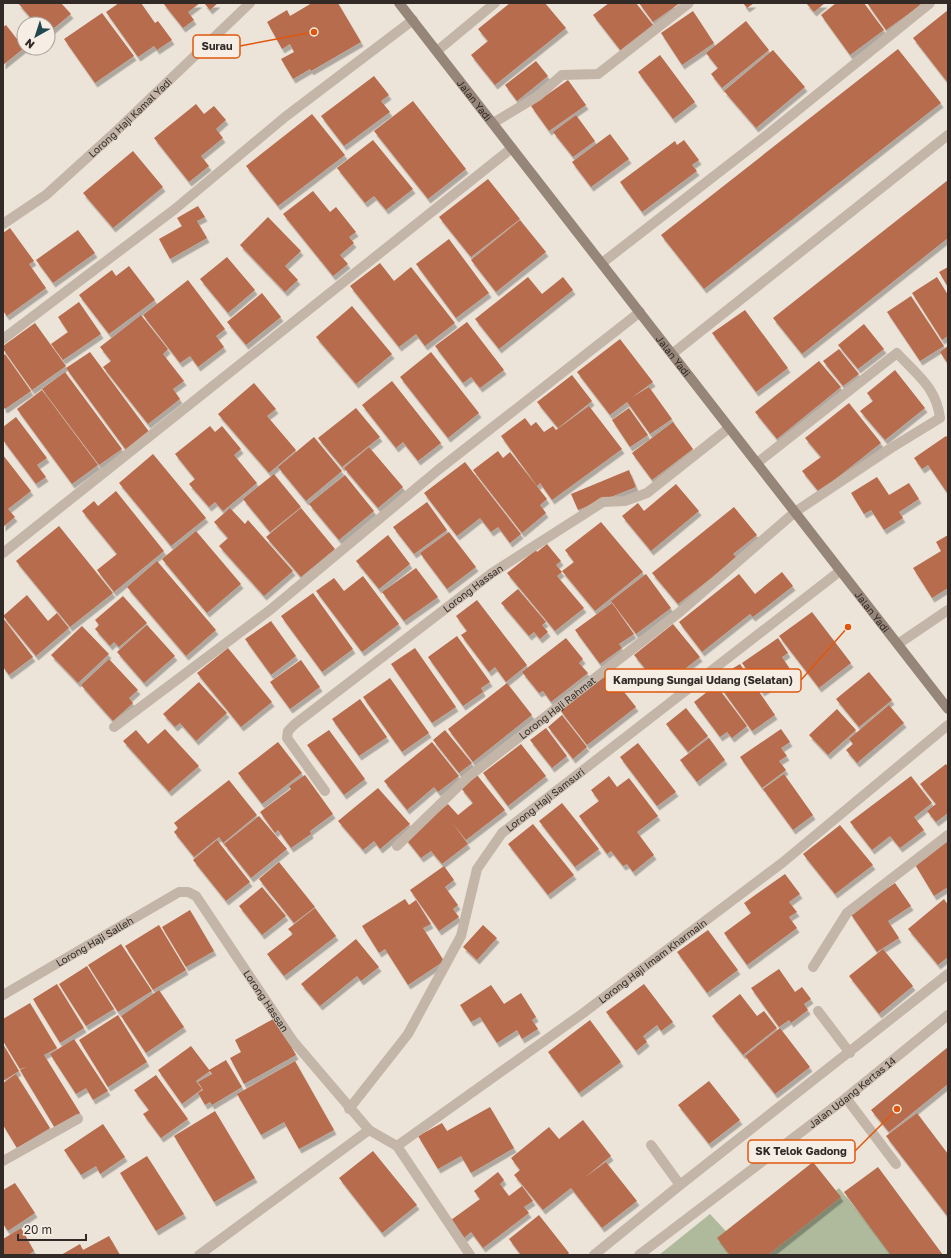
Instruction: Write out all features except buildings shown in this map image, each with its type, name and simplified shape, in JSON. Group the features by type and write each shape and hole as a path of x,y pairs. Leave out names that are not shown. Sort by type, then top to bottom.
{"street":[{"name":"Lorong Haji Kamal Yadi","path":"3,224 46,195 111,136 250,3"},
{"name":"Jalan Yadi","path":"399,3 948,709"},
{"path":"437,51 495,3"},
{"path":"493,123 538,96 562,75 598,74 690,3"},
{"path":"602,263 773,130 930,3"},
{"path":"3,340 175,209 285,117 413,20"},
{"path":"672,354 948,135"},
{"path":"3,553 512,148"},
{"path":"114,727 270,610 438,470 640,312"},
{"path":"757,463 897,353 933,391 944,416"},
{"name":"Lorong Haji Rahmat","path":"397,846 468,777 681,611 795,512 891,448 944,416"},
{"name":"Lorong Hassan","path":"325,791 287,738 288,731 295,724 492,573 603,502 625,501 647,493 729,428"},
{"name":"Lorong Haji Samsuri","path":"349,1109 408,1034 462,936 476,869 502,833 840,571"},
{"path":"898,644 948,610"},
{"name":"Lorong Haji Imam Kharmain","path":"397,1146 582,1014 782,863 948,725"},
{"path":"813,967 847,913 948,835"},
{"name":"Lorong Haji Salleh","path":"3,995 179,892 188,892"},
{"name":"Lorong Hassan","path":"188,892 196,896 293,1040 349,1109"},
{"path":"594,1255 680,1185 850,1053 948,974"},
{"path":"818,1011 850,1053"},
{"name":"Jalan Udang Kertas 14","path":"639,1255 846,1098 948,1015"},
{"path":"846,1098 896,1164"},
{"path":"349,1109 368,1130 397,1146 470,1255"},
{"path":"3,1161 78,1119"},
{"path":"199,1255 368,1130"},
{"path":"652,1145 680,1185"}],"green space":[{"path":"839,1188 893,1255 757,1255"},
{"path":"710,1214 748,1255 659,1255"}],"place":[{"name":"Surau","path":"314,32"},
{"name":"Kampung Sungai Udang (Selatan)","path":"848,627"},
{"name":"SK Telok Gadong","path":"897,1109"}]}
